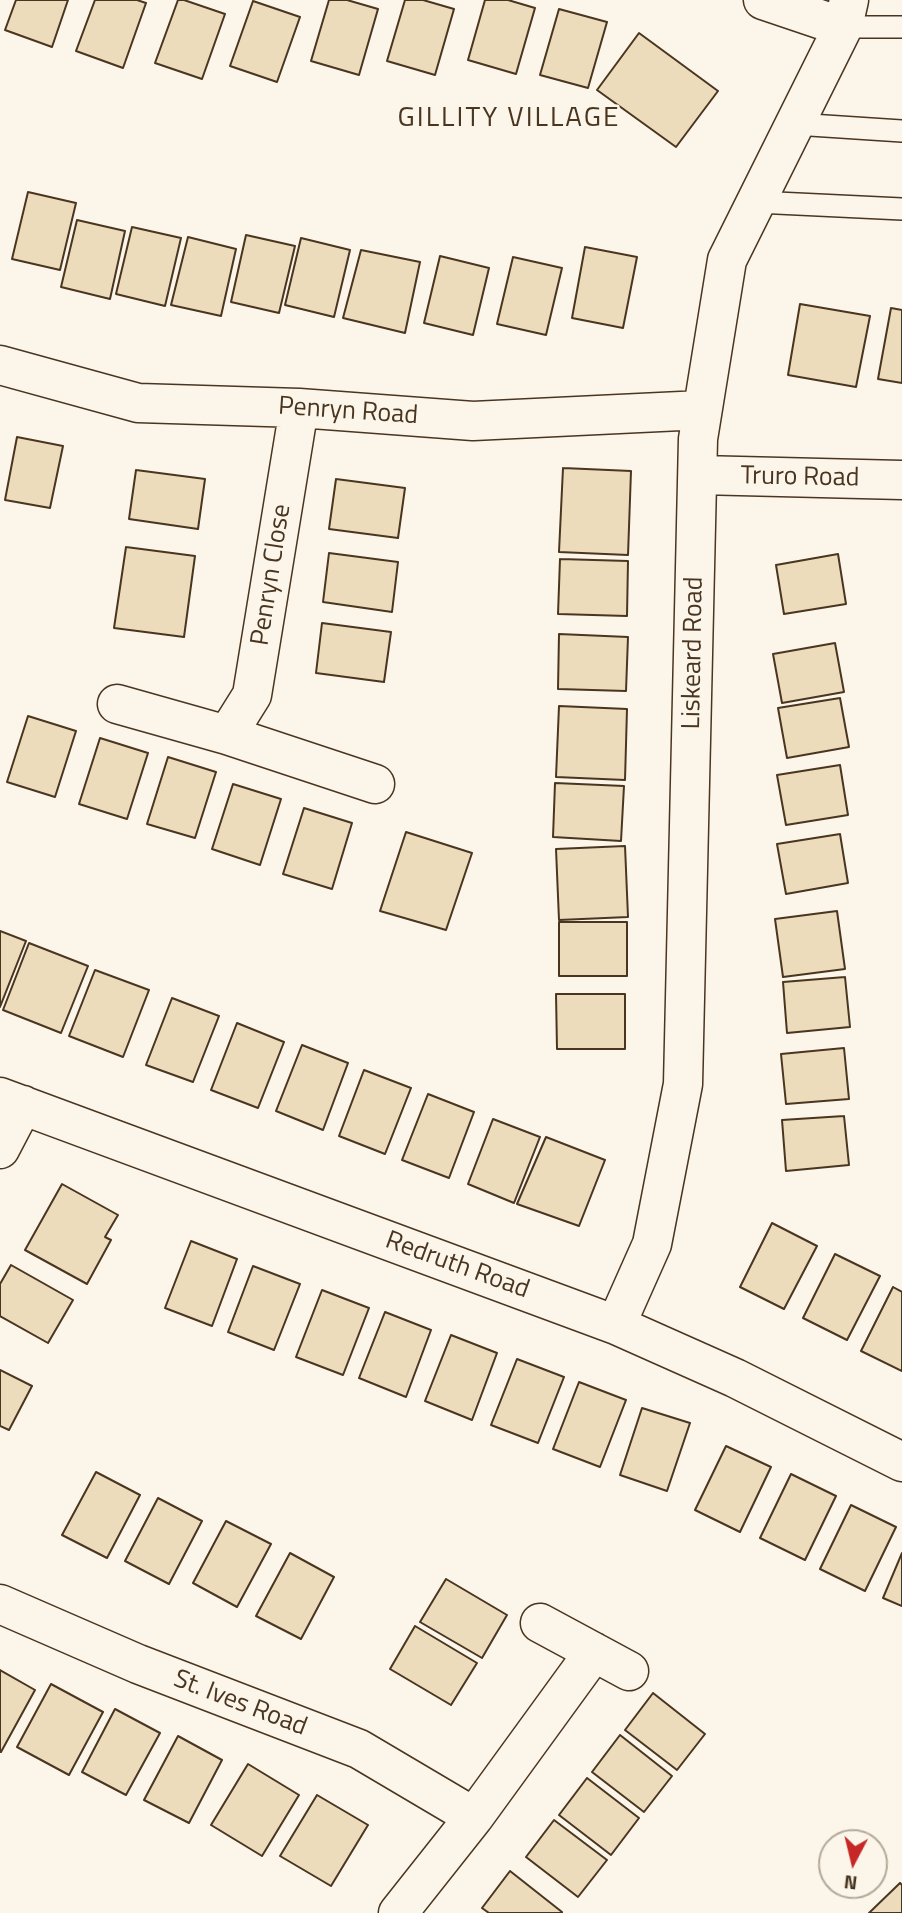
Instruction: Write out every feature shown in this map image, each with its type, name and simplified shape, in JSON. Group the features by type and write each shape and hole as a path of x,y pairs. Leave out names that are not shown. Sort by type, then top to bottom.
{"street":[{"path":"764,0 846,13"},
{"name":"Liskeard Road","path":"616,1325 652,1244 683,1084 698,439 727,260 795,124 846,13"},
{"name":"Penryn Road","path":"0,365 138,403 299,408 472,421 702,410"},
{"name":"Penryn Close","path":"227,735 252,695 299,408"},
{"name":"Truro Road","path":"699,475 902,480"},
{"path":"117,704 227,735 375,784"},
{"path":"0,1149 11,1101"},
{"name":"Redruth Road","path":"11,1101 616,1325 735,1378 902,1462"},
{"name":"St. Ives Road","path":"0,1604 138,1664 359,1749 474,1817"},
{"path":"540,1623 629,1671"},
{"path":"398,1913 474,1817 594,1653"}],"lane":[{"path":"846,13 902,27"},
{"path":"795,124 902,131"},
{"path":"757,202 902,209"}],"building":[{"path":"16,0 68,0 52,47 5,30"},
{"path":"95,0 137,0 146,3 123,68 76,51"},
{"path":"178,0 225,14 202,79 155,63"},
{"path":"329,0 347,0 378,9 359,75 311,61"},
{"path":"405,0 423,0 454,9 435,75 387,61"},
{"path":"485,0 508,0 535,8 516,74 468,60"},
{"path":"253,1 300,17 277,82 230,66"},
{"path":"559,9 607,22 588,88 540,75"},
{"path":"639,33 718,91 676,147 597,90"},
{"path":"28,192 76,203 60,270 12,259"},
{"path":"77,220 125,231 110,299 61,287"},
{"path":"132,227 181,238 165,306 116,294"},
{"path":"246,235 295,246 279,313 231,302"},
{"path":"188,237 236,249 221,316 171,305"},
{"path":"301,238 350,250 334,317 285,305"},
{"path":"585,247 637,257 623,328 572,318"},
{"path":"361,250 420,262 405,333 343,318"},
{"path":"440,256 489,268 473,335 424,323"},
{"path":"513,257 562,268 546,335 497,324"},
{"path":"800,304 870,316 856,387 788,375"},
{"path":"891,308 902,310 902,383 878,379"},
{"path":"17,437 63,446 50,508 5,500"},
{"path":"563,468 631,471 628,555 559,552"},
{"path":"136,470 205,479 198,529 129,519"},
{"path":"336,479 405,488 398,538 329,529"},
{"path":"126,547 195,556 184,637 114,628"},
{"path":"329,553 398,562 392,612 323,602"},
{"path":"838,554 846,604 784,614 776,565"},
{"path":"560,559 628,561 627,616 558,614"},
{"path":"322,623 391,632 384,682 316,673"},
{"path":"559,634 628,637 626,691 558,689"},
{"path":"835,643 844,692 782,703 773,654"},
{"path":"840,698 849,747 787,758 778,708"},
{"path":"559,706 627,709 625,780 556,777"},
{"path":"28,716 76,731 55,797 7,782"},
{"path":"100,738 148,753 127,819 79,804"},
{"path":"168,757 216,772 195,838 147,824"},
{"path":"840,765 848,815 786,825 777,775"},
{"path":"555,783 624,786 621,841 553,837"},
{"path":"233,784 281,799 260,865 212,849"},
{"path":"304,808 352,823 332,889 283,874"},
{"path":"406,832 472,853 446,930 380,911"},
{"path":"840,834 848,883 786,894 777,844"},
{"path":"625,846 628,917 559,920 556,849"},
{"path":"837,911 845,969 783,977 775,919"},
{"path":"559,922 627,922 627,976 559,976"},
{"path":"0,931 26,941 0,1007"},
{"path":"29,943 88,966 61,1033 3,1010"},
{"path":"95,970 149,990 123,1057 69,1036"},
{"path":"845,977 850,1027 787,1033 783,982"},
{"path":"556,994 625,994 625,1049 557,1049"},
{"path":"172,998 219,1016 193,1082 146,1065"},
{"path":"237,1023 284,1042 258,1108 211,1090"},
{"path":"302,1045 348,1063 323,1130 276,1111"},
{"path":"844,1048 849,1099 786,1104 781,1054"},
{"path":"364,1070 411,1088 385,1154 339,1136"},
{"path":"428,1094 474,1112 449,1178 402,1160"},
{"path":"844,1116 849,1165 786,1171 782,1120"},
{"path":"493,1119 540,1137 514,1203 468,1184"},
{"path":"546,1137 605,1160 579,1226 517,1204"},
{"path":"62,1184 118,1215 105,1237 111,1240 87,1284 25,1250"},
{"path":"772,1223 817,1246 784,1309 740,1287"},
{"path":"191,1241 237,1259 212,1326 165,1308"},
{"path":"835,1254 880,1276 847,1340 803,1318"},
{"path":"11,1265 73,1300 48,1343 0,1316 0,1284"},
{"path":"253,1266 300,1284 274,1350 228,1332"},
{"path":"893,1287 902,1292 902,1371 861,1351"},
{"path":"322,1290 369,1308 343,1375 296,1357"},
{"path":"385,1312 431,1330 406,1397 359,1378"},
{"path":"451,1335 497,1353 472,1420 425,1401"},
{"path":"517,1359 564,1377 538,1443 491,1425"},
{"path":"0,1370 32,1386 9,1430 0,1426"},
{"path":"579,1382 626,1400 600,1467 553,1449"},
{"path":"642,1408 690,1423 667,1491 620,1475"},
{"path":"726,1446 771,1467 740,1532 695,1510"},
{"path":"96,1472 140,1495 107,1558 62,1535"},
{"path":"791,1474 836,1496 805,1560 760,1538"},
{"path":"158,1498 202,1521 169,1584 125,1561"},
{"path":"851,1505 896,1527 865,1591 820,1569"},
{"path":"226,1521 271,1544 237,1607 193,1583"},
{"path":"290,1553 334,1577 301,1639 256,1616"},
{"path":"902,1553 902,1606 883,1598"},
{"path":"446,1579 507,1615 482,1658 420,1622"},
{"path":"415,1626 477,1663 451,1705 390,1669"},
{"path":"0,1670 35,1690 1,1752 0,1752"},
{"path":"51,1684 103,1712 69,1775 17,1747"},
{"path":"653,1693 705,1734 677,1770 625,1730"},
{"path":"115,1709 160,1733 126,1795 82,1772"},
{"path":"620,1735 672,1776 644,1812 592,1772"},
{"path":"178,1736 222,1760 189,1823 144,1800"},
{"path":"248,1764 299,1795 262,1856 211,1825"},
{"path":"587,1778 639,1818 611,1855 559,1815"},
{"path":"317,1795 368,1825 331,1886 280,1856"},
{"path":"554,1820 607,1860 578,1897 526,1857"},
{"path":"510,1871 562,1913 489,1913 482,1908"},
{"path":"900,1883 902,1885 902,1913 869,1913 883,1899 888,1899 888,1895"}],"district":[{"name":"GILLITY VILLAGE","path":"509,119"}]}
